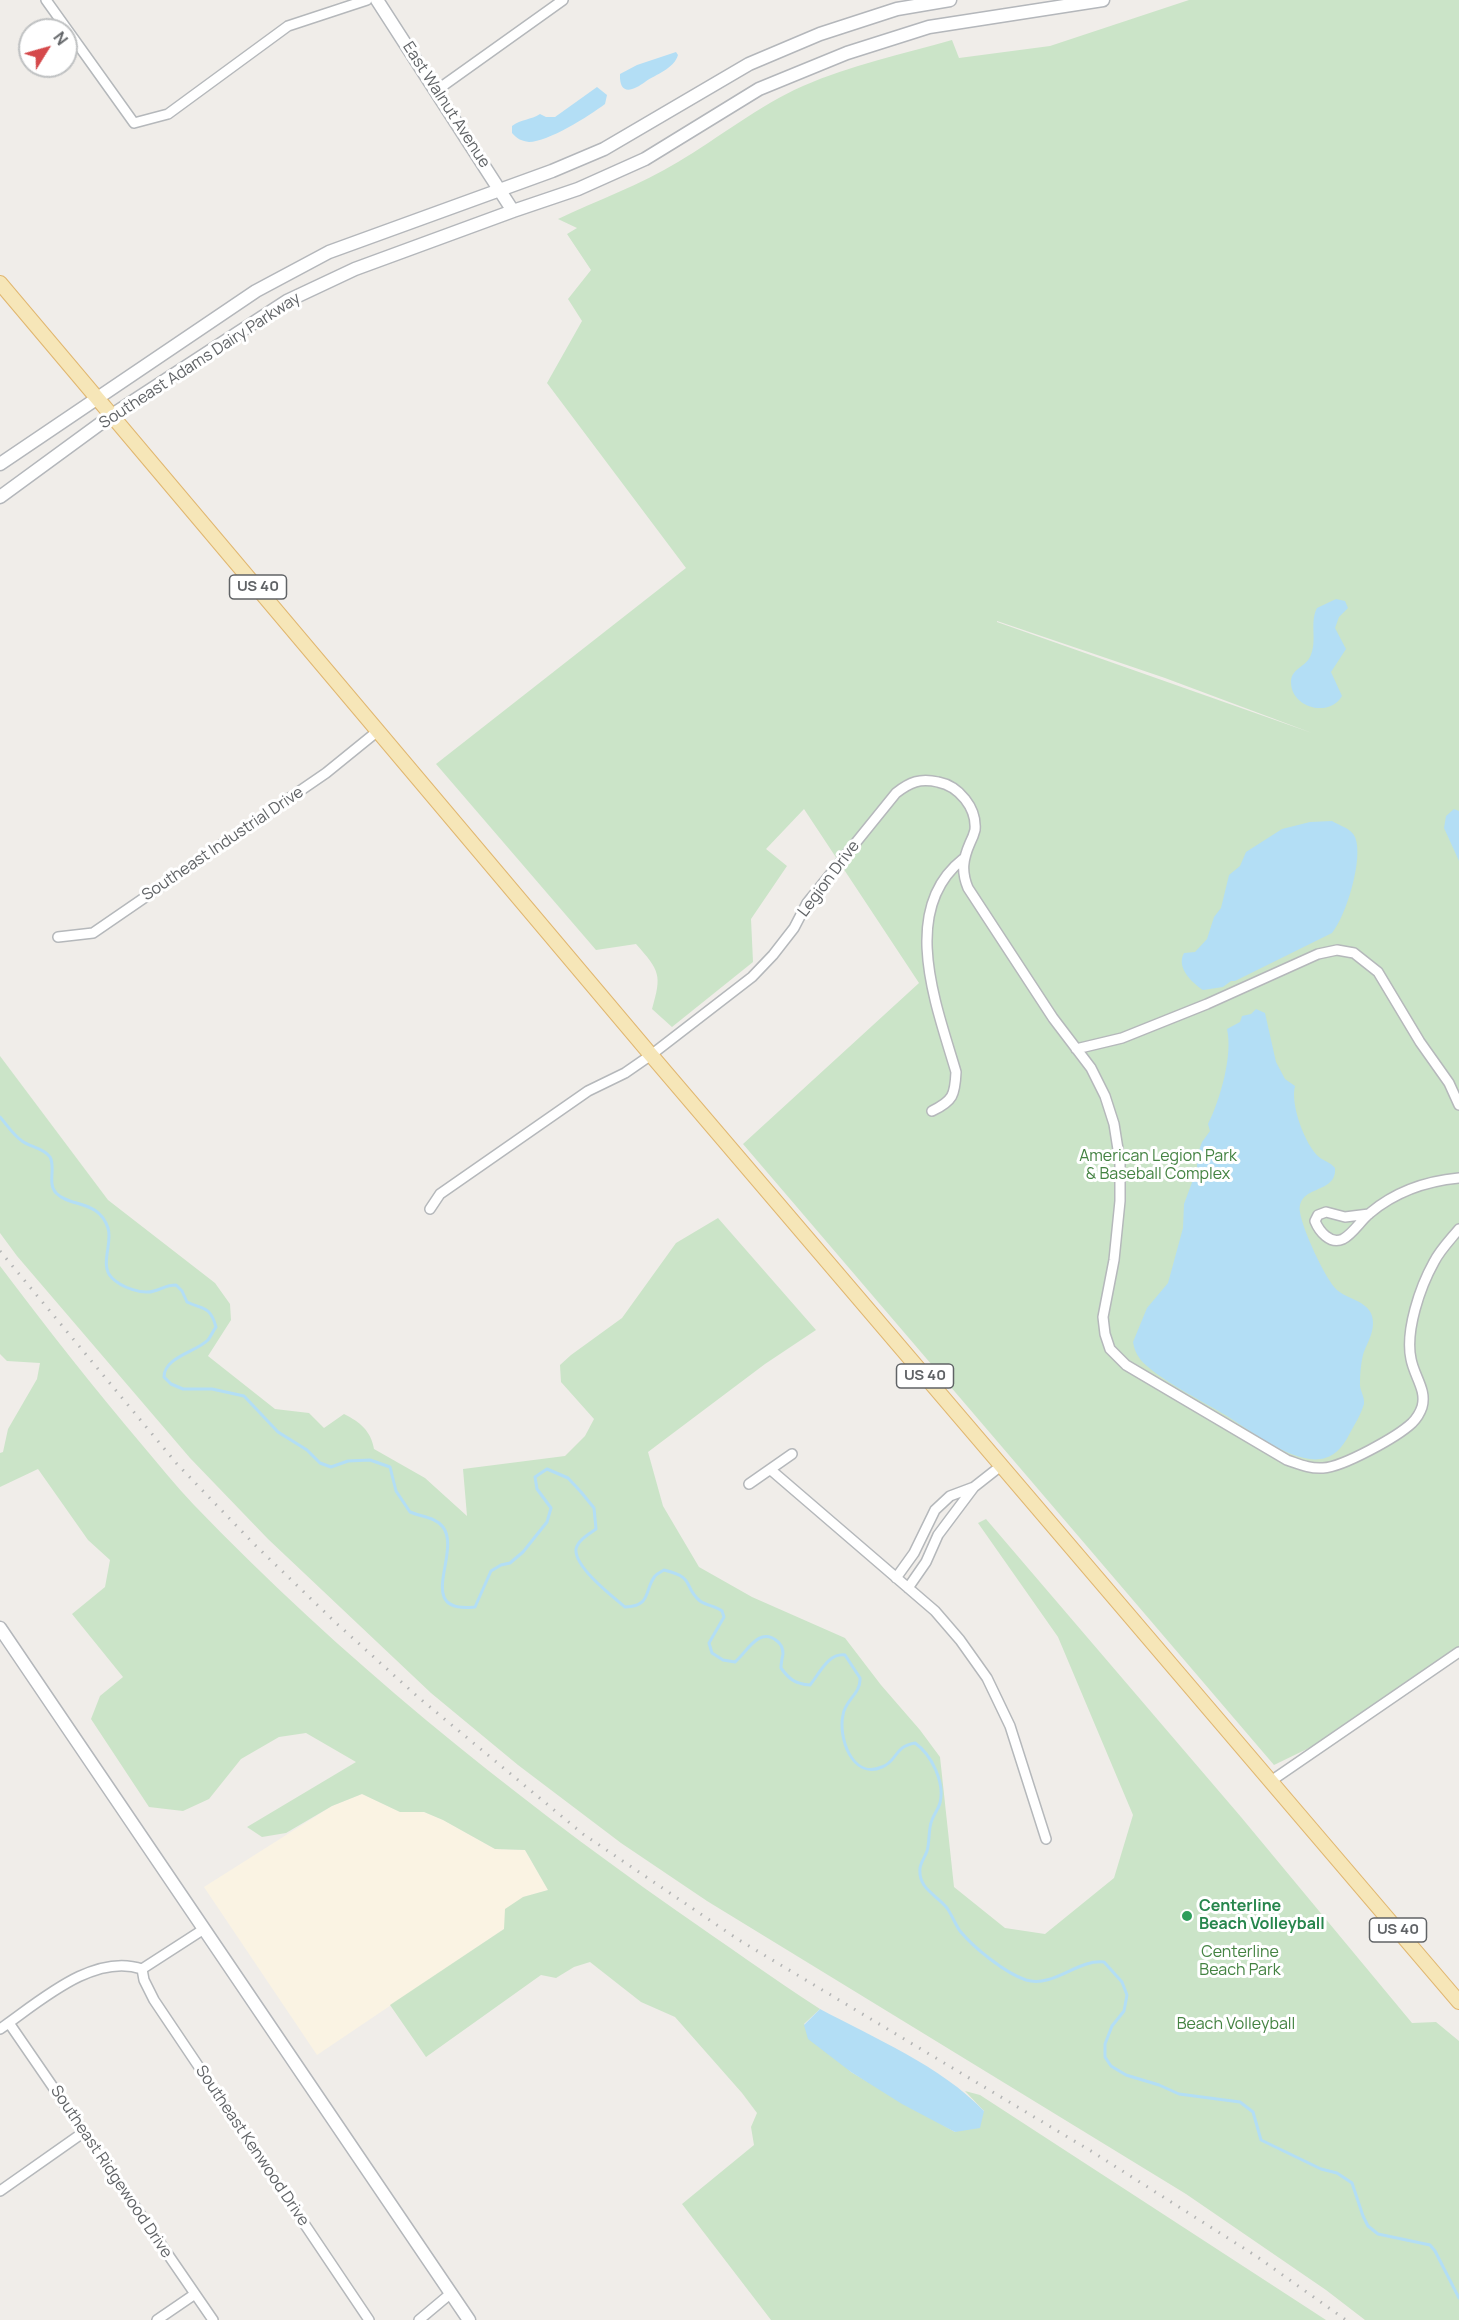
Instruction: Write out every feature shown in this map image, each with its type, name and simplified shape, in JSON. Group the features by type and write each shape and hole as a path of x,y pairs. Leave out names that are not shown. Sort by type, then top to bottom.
{"main road":[{"name":"East Walnut Avenue","path":"377,0 513,211"},
{"name":"Southeast Adams Dairy Parkway","path":"0,464 256,291 329,252 552,171 604,148 749,64 820,34 897,9 950,0"},
{"name":"Southeast Adams Dairy Parkway","path":"0,497 112,416 287,301 355,269 578,189 645,159 759,89 847,53 929,27 1042,5 1103,0"},
{"name":"US 40","path":"0,283 651,1055 1459,2002"},
{"path":"0,1628 469,2320"}],"street":[{"path":"46,0 134,123 168,114 288,26 367,0"},
{"path":"437,90 563,0"},
{"name":"Southeast Industrial Drive","path":"58,937 93,933 326,773 379,730"},
{"name":"Legion Drive","path":"430,1209 440,1194 588,1091 626,1073 752,976 773,955 794,928 807,903 896,793 909,783 926,779 948,784 962,795 973,812 975,831 963,859 942,882 927,919 928,967 956,1072 952,1098 932,1111"},
{"path":"963,859 963,876 979,908 1053,1018 1090,1068 1105,1096 1114,1124 1120,1162 1120,1201 1114,1260 1103,1317 1110,1348 1126,1365 1287,1460 1307,1468 1325,1468 1343,1464 1414,1422 1421,1409 1424,1398 1410,1354 1412,1325 1426,1278 1434,1261 1459,1229"},
{"path":"1076,1049 1122,1038 1208,1004 1318,954 1337,950 1354,953 1378,972 1420,1042 1449,1083 1459,1105"},
{"path":"1369,1214 1345,1217 1326,1212 1318,1215 1315,1221 1318,1229 1327,1237 1335,1240 1344,1239 1386,1201 1403,1192 1443,1179 1459,1178"},
{"path":"749,1484 792,1454"},
{"path":"908,1588 926,1562 938,1535 974,1487 1002,1465"},
{"path":"771,1470 935,1611 960,1640 987,1678 1010,1726 1046,1839"},
{"path":"896,1578 914,1553 935,1510 950,1496 974,1487"},
{"path":"1271,1781 1459,1652"},
{"path":"0,2029 82,1974 130,1965 142,1969 204,1929"},
{"name":"Southeast Kenwood Drive","path":"142,1969 144,1980 154,2000 369,2320"},
{"name":"Southeast Ridgewood Drive","path":"9,2023 213,2320"},
{"path":"0,2191 84,2133"},
{"path":"157,2320 195,2294"},
{"path":"419,2320 450,2294"}],"shaded area":[{"path":"362,1794 400,1812 424,1812 495,1849 525,1850 548,1890 523,1897 504,1929 317,2055 204,1887 332,1806"}],"green space":[{"name":"American Legion Park & Baseball Complex","path":"1189,0 1459,0 1459,1652 1342,1732 1274,1765 743,1144 919,983 804,809 766,849 787,866 751,919 753,962 672,1027 652,1009 658,981 657,974 636,944 596,950 436,764 686,568 547,383 582,321 568,299 591,270 567,234 577,228 558,219 664,170 786,94 840,72 952,40 959,58 1050,46","holes":["997,621 1165,678 1312,733"]},
{"path":"0,1056 108,1200 215,1283 230,1304 231,1320 208,1356 275,1409 309,1413 324,1428 344,1414 350,1417 367,1432 374,1449 425,1478 467,1516 463,1469 565,1456 585,1436 594,1419 561,1382 560,1365 622,1318 676,1243 718,1218 816,1330 765,1364 648,1452 663,1506 699,1567 752,1597 845,1638 940,1757 954,1887 1005,1928 1045,1934 1114,1878 1133,1815 1058,1637 978,1523 986,1519 1241,1817 1412,2023 1436,2022 1459,2041 1459,2320 1365,2320 1326,2290 1186,2194 707,1901 621,1843 518,1765 431,1693 268,1539 190,1458 17,1256 0,1233"},
{"path":"0,1266 124,1424 194,1505 307,1616 426,1720 550,1818 677,1911 820,2009 804,2024 851,2072 955,2132 984,2111 965,2091 980,2095 1326,2320 771,2320 682,2204 754,2145 751,2127 757,2113 675,2017 641,2002 590,1962 574,1967 556,1978 541,1975 426,2057 390,2005 504,1929 505,1909 523,1897 548,1890 525,1850 495,1849 424,1812 400,1812 362,1794 332,1806 286,1833 262,1837 247,1827 356,1762 306,1733 279,1737 241,1759 209,1799 183,1811 149,1807 91,1719 100,1696 123,1677 72,1614 105,1587 110,1560 88,1540 38,1469 0,1487 0,1453 3,1452 8,1429 37,1379 40,1363 7,1361 0,1354"}],"water":[{"path":"676,52 678,55 676,60 664,71 632,89 628,90 622,86 620,74 637,65"},
{"path":"597,87 607,95 605,104 568,127 547,138 529,142 512,133 512,126 515,124 540,114 555,117"},
{"path":"1336,599 1345,601 1348,608 1339,617 1335,628 1346,649 1331,672 1342,696 1329,707 1312,707 1297,698 1291,682 1295,671 1310,657 1317,608"},
{"path":"1454,809 1459,811 1459,861 1444,828 1446,816"},
{"path":"1332,821 1353,834 1357,846 1357,858 1348,901 1332,933 1231,981 1223,987 1203,990 1198,987 1183,969 1182,958 1184,953 1195,952 1207,939 1214,917 1221,908 1229,875 1240,866 1246,852 1282,829 1310,822"},
{"path":"1256,1009 1265,1013 1276,1062 1285,1079 1295,1086 1295,1103 1304,1134 1319,1157 1335,1168 1330,1182 1304,1197 1301,1203 1300,1212 1305,1229 1332,1284 1341,1293 1366,1307 1373,1321 1361,1368 1360,1385 1364,1401 1363,1408 1343,1445 1325,1458 1301,1457 1274,1446 1157,1374 1140,1359 1133,1342 1147,1308 1168,1283 1183,1228 1184,1204 1197,1169 1197,1156 1202,1142 1210,1131 1208,1124 1224,1078 1228,1052 1227,1029 1240,1022 1242,1016 1251,1014"},
{"path":"820,2009 906,2054 948,2080 984,2111 980,2128 955,2132 902,2104 851,2072 808,2039 804,2025"}],"waterway":[{"path":"0,1117 19,1139 50,1157 52,1185 56,1193 62,1198 91,1208 104,1219 109,1234 106,1261 108,1273 112,1278 126,1287 144,1292 176,1285 187,1302 205,1309 211,1315 216,1327 208,1340 169,1364 164,1377 171,1384 183,1389 212,1389 244,1396 278,1432 307,1450 320,1463 331,1467 348,1461 370,1460 390,1467 396,1491 410,1512 432,1519 443,1527 447,1538 443,1592 447,1601 457,1607 475,1607 491,1571 510,1563 523,1552 547,1522 551,1508 537,1489 535,1477 547,1469 568,1478 594,1508 596,1529 579,1543 576,1549 577,1556 587,1573 625,1607 640,1604 655,1576 664,1570 681,1576 700,1601 722,1611 724,1617 709,1643 712,1653 723,1660 735,1662 759,1638 771,1637 781,1645 783,1654 781,1668 784,1672 796,1682 810,1685 829,1660 845,1655 860,1678 860,1684 844,1710 842,1724 845,1745 855,1762 872,1769 882,1767 903,1748 915,1743 927,1755 936,1770 941,1787 940,1803 931,1824 928,1847 920,1875 925,1886 947,1908 966,1938 1000,1966 1026,1980 1046,1980 1084,1965 1104,1962 1122,1982 1127,1995 1124,2011 1112,2026 1105,2044 1105,2057 1111,2066 1126,2075 1179,2094 1240,2102 1253,2112 1261,2140 1321,2169 1337,2173 1352,2183 1368,2226 1378,2234 1430,2245 1459,2298"}],"railway":[{"path":"0,1251 177,1464 254,1544 418,1697 583,1834 739,1940 1091,2151 1256,2256 1346,2320"}],"place":[{"name":"Centerline Beach Volleyball","path":"1187,1916"}],"park label":[{"name":"Centerline Beach Park","path":"1240,1962"},
{"name":"Beach Volleyball","path":"1236,2025"}]}
